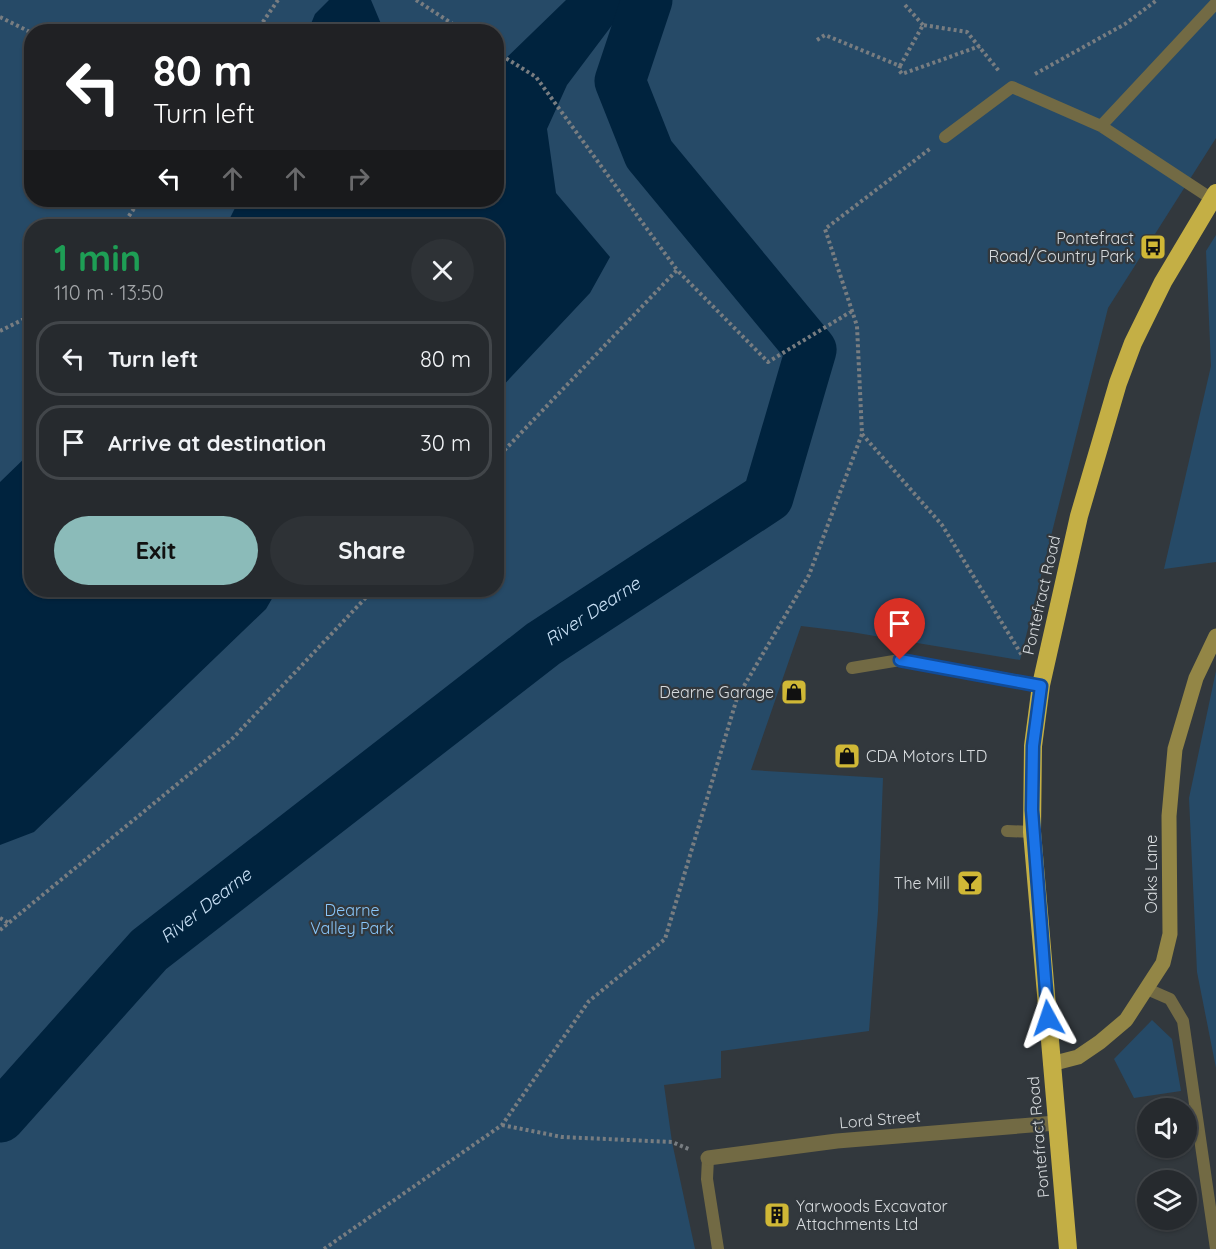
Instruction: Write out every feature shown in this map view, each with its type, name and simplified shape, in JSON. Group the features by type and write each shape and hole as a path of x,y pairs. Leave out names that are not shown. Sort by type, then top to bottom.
{"highway":[{"name":"Pontefract Road","path":"1068,1249 1032,832 1033,746 1041,686 1079,516 1118,383 1133,343 1163,282 1214,196"}],"street":[{"name":"Oaks Lane","path":"1052,1064 1078,1057 1126,1020 1163,963 1170,934 1169,816 1175,749 1196,678 1216,636"},
{"name":"Lord Street","path":"708,1158 837,1141 1056,1123"}],"lane":[{"path":"1101,126 1216,3"},
{"path":"945,137 1012,87 1101,126 1214,196"},
{"path":"852,668 900,660 1041,686"},
{"path":"1006,831 1032,832"},
{"path":"1147,989 1170,999 1183,1021 1215,1249"},
{"path":"708,1158 707,1179 718,1249"}],"path":[{"path":"262,24 278,0"},
{"path":"416,0 453,24"},
{"path":"905,5 923,26 967,32 1012,87 1125,24 1157,0"},
{"path":"0,17 24,29"},
{"path":"923,26 900,66 899,70 902,74 980,46"},
{"path":"818,40 825,34 900,66"},
{"path":"504,57 536,77 677,270 768,362 852,310"},
{"path":"324,1249 502,1125 589,1002 665,939 737,698 808,575 862,434 857,326 825,229 945,137"},
{"path":"504,451 677,270"},
{"path":"0,331 24,319"},
{"path":"862,434 942,525 1041,686"},
{"path":"0,930 232,739 366,597"},
{"path":"0,918 10,924"},
{"path":"502,1125 562,1137 672,1142 708,1158"}],"green space":[{"name":"Dearne Valley Park","path":"0,0 1216,0 1216,138 1108,308 1020,660 801,626 751,770 883,778 878,911 869,1031 721,1051 721,1078 664,1085 672,1142 695,1249 0,1249"},
{"path":"1216,235 1216,562 1164,569 1211,366 1206,251"},
{"path":"1216,671 1216,1068 1197,972 1189,798"},
{"path":"1152,1020 1172,1039 1181,1091 1134,1098 1114,1059"}],"shaded area":[{"path":"329,0 371,0 381,24 311,24 315,14"},
{"path":"566,0 631,0 567,85 547,129 556,193 610,257 590,293 504,385 504,219 230,219 236,207 504,207 504,60"},
{"path":"24,459 24,597 273,597 266,609 34,832 0,845 0,482"}],"waterway":[{"name":"River Dearne","path":"0,1117 149,950 543,644 768,497 811,350 649,154 620,81 647,0"}],"place":[{"name":"Pontefract Road/Country Park","path":"1153,247"},
{"name":"Dearne Garage","path":"794,692"},
{"name":"CDA Motors LTD","path":"847,756"},
{"name":"The Mill","path":"970,883"},
{"name":"Yarwoods Excavator Attachments Ltd","path":"777,1215"}],"route":[{"path":"900,660 1041,686 1033,746 1031,788 1032,832 1048,1018"}]}
